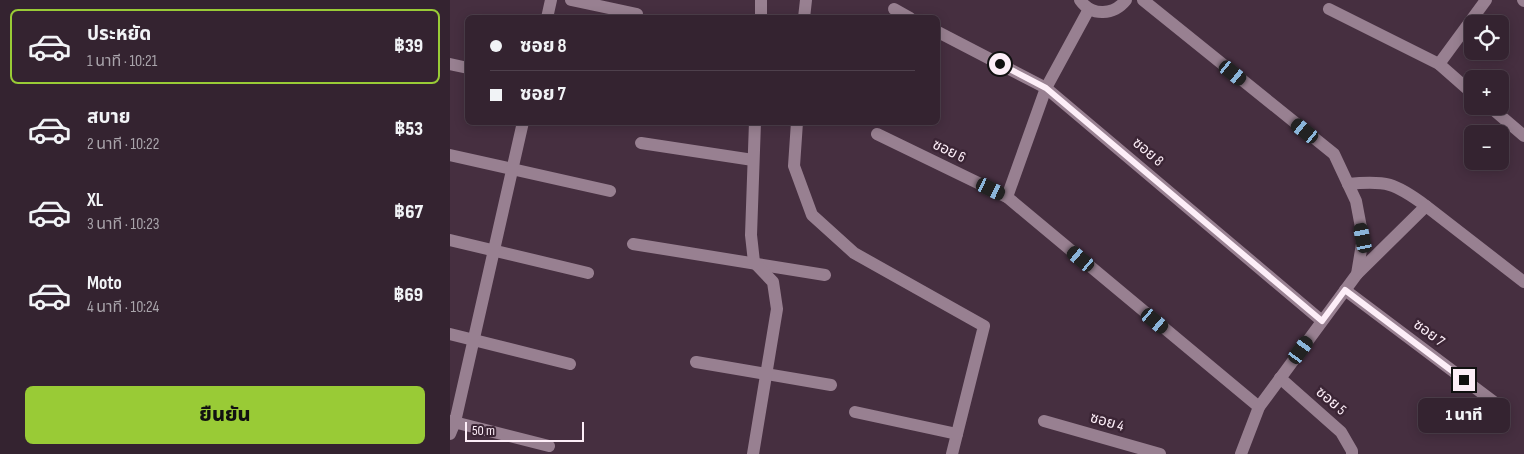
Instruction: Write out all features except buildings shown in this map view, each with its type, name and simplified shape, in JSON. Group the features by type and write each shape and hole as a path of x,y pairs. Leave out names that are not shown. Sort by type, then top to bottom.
{"street":[{"path":"548,15 551,0"},
{"path":"571,0 637,14"},
{"path":"761,0 761,15"},
{"path":"804,15 806,0"},
{"path":"1007,197 1046,88 1085,5 1110,12 1119,8 1126,0"},
{"path":"1143,0 1334,154 1356,201 1363,238 1357,274"},
{"path":"1438,64 1486,0"},
{"path":"894,9 905,15"},
{"path":"1329,9 1438,64 1464,85"},
{"name":"ซอย 8","path":"940,33 1046,88 1322,321"},
{"path":"450,64 465,67"},
{"path":"1500,115 1524,136"},
{"path":"522,125 474,339 452,426 549,446"},
{"path":"753,454 777,309 773,282 754,262 751,235 755,125"},
{"path":"797,125 794,166 812,215 854,254 984,326 952,454"},
{"name":"ซอย 6","path":"877,134 1007,197 1259,407"},
{"path":"641,143 753,160"},
{"path":"450,155 610,191"},
{"path":"1348,184 1376,181 1402,188 1524,282"},
{"path":"1241,454 1259,407 1345,290 1357,274 1426,206"},
{"path":"450,240 588,273"},
{"path":"633,244 754,262 825,275"},
{"name":"ซอย 7","path":"1345,290 1494,402"},
{"path":"450,334 570,364"},
{"path":"696,362 831,385"},
{"name":"ซอย 5","path":"1280,378 1341,432 1352,454"},
{"path":"855,412 957,434"},
{"name":"ซอย 4","path":"1044,421 1160,454"}],"route":[{"path":"1000,64 1046,88 1322,321 1345,290 1464,380"}]}
